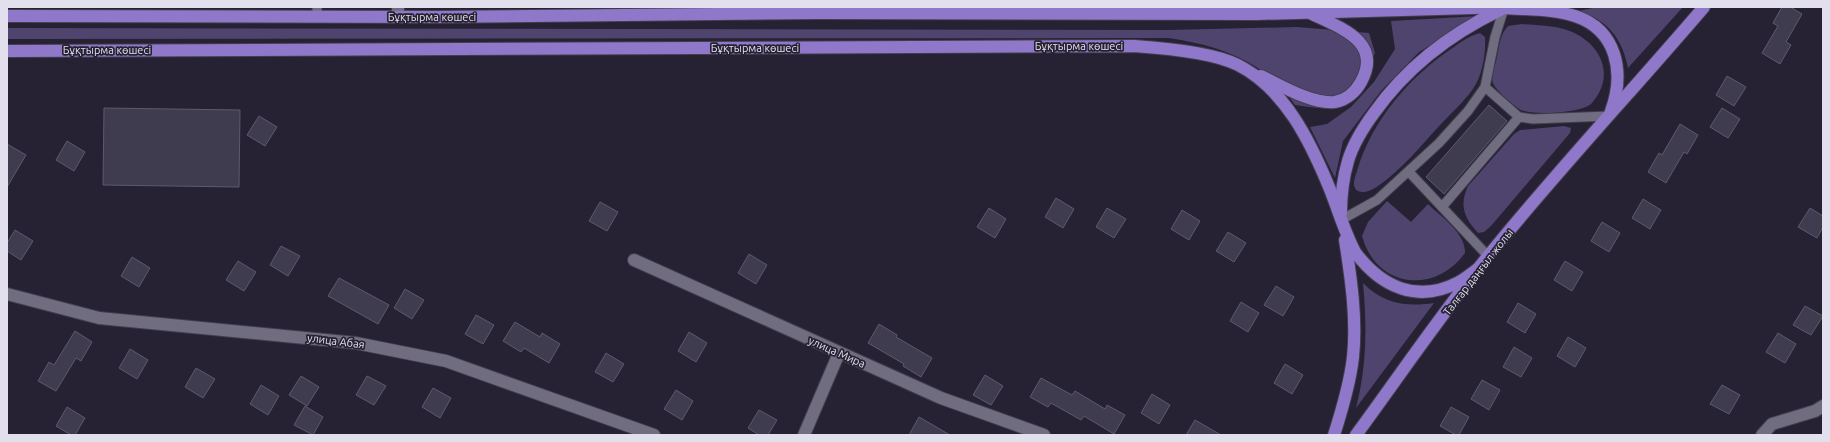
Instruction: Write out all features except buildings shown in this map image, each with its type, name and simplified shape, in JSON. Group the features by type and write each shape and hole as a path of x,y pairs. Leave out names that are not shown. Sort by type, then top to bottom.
{"main road":[{"name":"Талғар даңғыл жолы","path":"1506,7 1560,12 1576,16 1599,28 1606,36 1617,64 1617,89 1609,116"},
{"name":"Бұқтырма көшесі","path":"7,16 101,12 1311,10 1506,7"},
{"path":"1334,435 1348,384 1353,357 1354,329 1349,269 1340,220 1341,198 1348,160 1366,124 1381,102 1401,79 1427,56 1466,28 1506,7"},
{"name":"Талғар даңғыл жолы","path":"1356,435 1488,256 1541,192 1704,7"},
{"path":"1238,65 1305,96 1336,102 1356,90 1363,78 1366,65 1367,54 1363,45 1354,36 1311,10"},
{"name":"Бұқтырма көшесі","path":"7,51 1134,46 1189,52 1213,57 1238,65 1275,93 1308,139 1330,189 1340,220"},
{"path":"1340,220 1352,247 1364,263 1386,282 1403,290 1430,292 1459,282 1479,268"}],"street":[{"name":"улица Мира","path":"634,260 941,398 1044,435"},
{"name":"улица Абая","path":"7,294 99,318 356,342 446,361 654,435"},
{"path":"804,435 839,353"},
{"path":"1762,435 1772,424 1815,412 1823,406"}],"lane":[{"path":"1340,220 1377,200 1443,139 1468,111 1485,87 1495,37 1506,7"},
{"path":"1485,87 1519,117 1533,119 1609,116"},
{"path":"1442,208 1519,117"},
{"path":"1409,172 1488,256"}],"shaded area":[{"path":"1598,7 1683,7 1628,68 1622,48 1612,32 1598,19 1578,11"},
{"path":"1479,16 1419,52 1381,91 1343,141 1335,178 1310,127 1327,124 1351,107 1374,82 1395,49 1391,21"},
{"path":"1522,24 1564,29 1576,34 1595,49 1604,69 1600,92 1592,103 1579,109 1569,111 1547,113 1527,112 1514,106 1497,90 1493,83 1492,77 1502,36 1508,26"},
{"path":"1297,27 1369,33 1375,53 1361,80 1341,98 1317,108 1295,105 1270,77 1255,66 1223,51 1205,45 1168,38 7,39 7,28 1168,30"},
{"path":"1480,33 1485,37 1484,61 1476,84 1469,94 1412,156 1387,180 1373,189 1365,192 1358,191 1354,182 1363,152 1372,134 1395,101 1408,85 1438,58 1463,40"},
{"path":"1564,126 1571,128 1570,133 1491,226 1484,232 1478,233 1469,222 1464,211 1464,199 1468,186 1514,134 1520,130"},
{"path":"1387,201 1411,222 1428,204 1457,232 1464,246 1465,253 1453,266 1438,275 1423,280 1408,280 1393,275 1380,266 1369,253 1362,236 1368,222"},
{"path":"1363,283 1379,296 1387,300 1414,305 1434,303 1356,408 1360,392 1365,346"}]}
